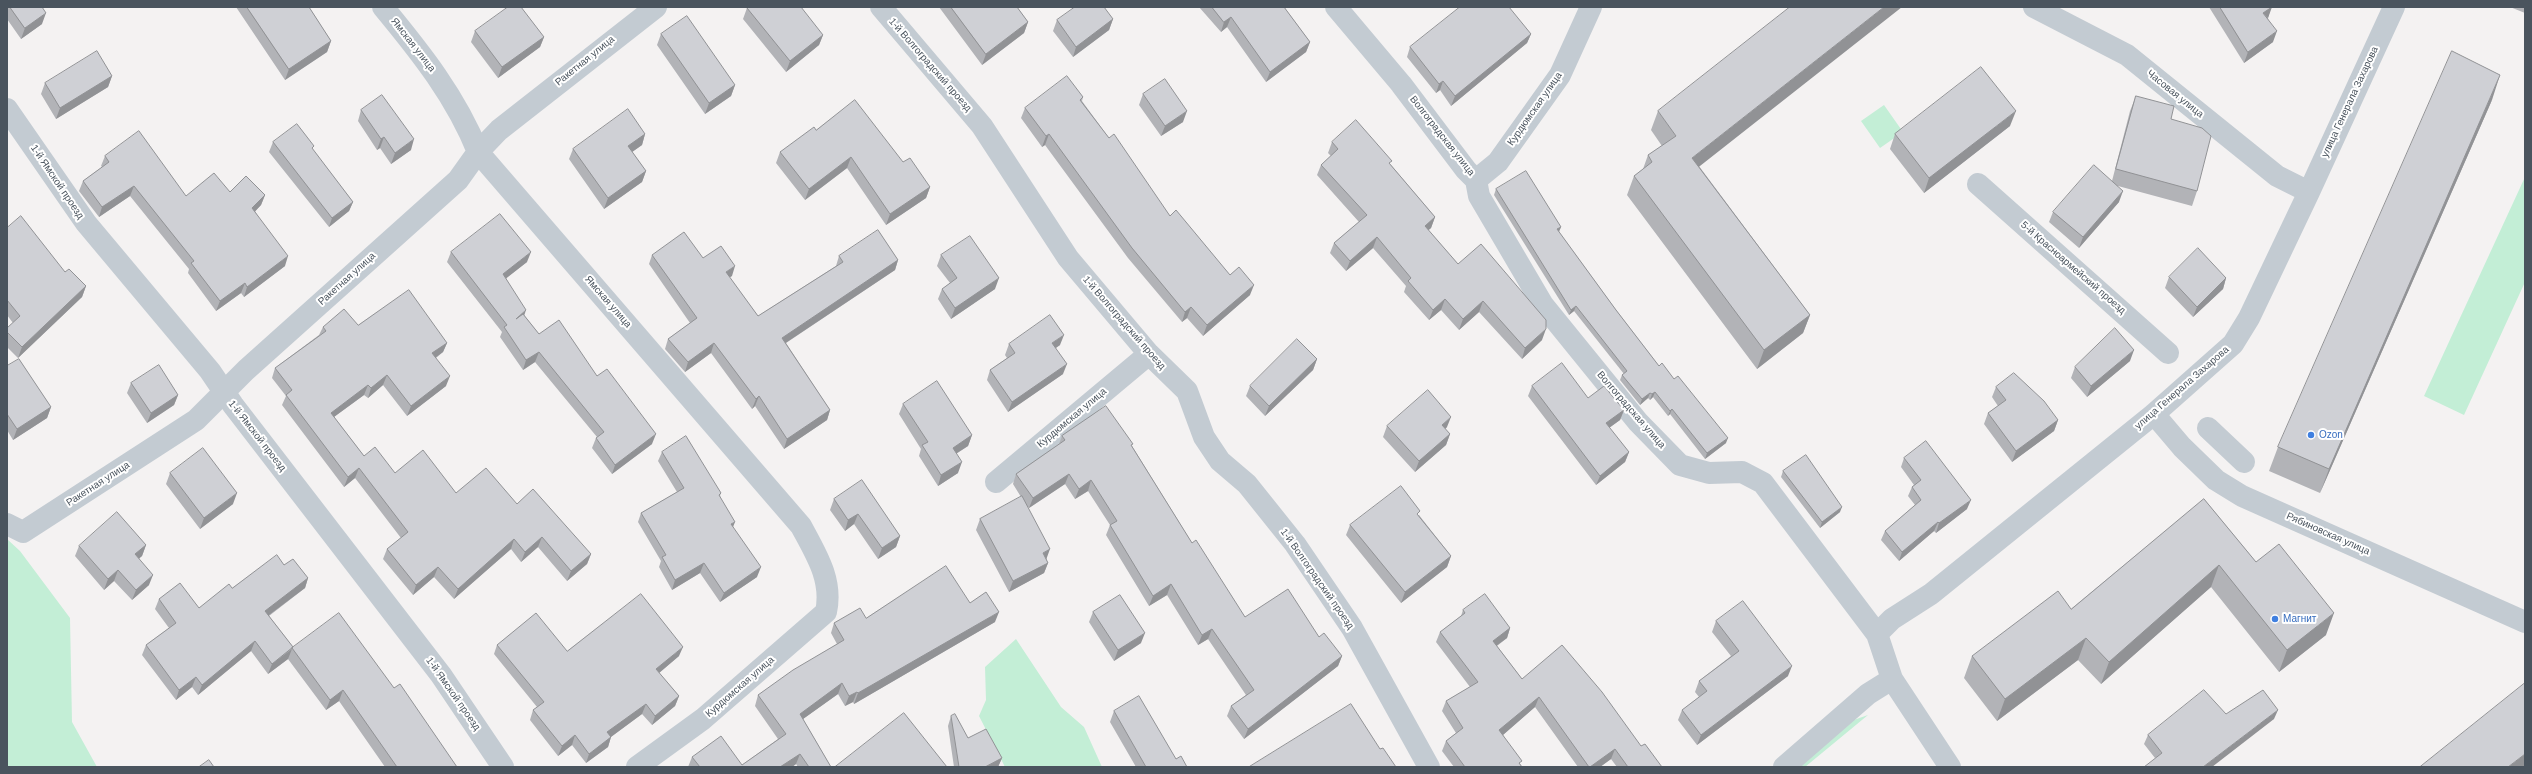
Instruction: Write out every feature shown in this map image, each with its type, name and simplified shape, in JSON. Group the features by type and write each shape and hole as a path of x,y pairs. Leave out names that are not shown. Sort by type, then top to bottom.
{"street":[{"name":"Ямская улица","path":"383,7 442,82 466,123 478,152 801,526 821,564 830,597"},
{"name":"Ракетная улица","path":"15,528 196,420 223,391 458,180 478,152 499,130 656,7"},
{"name":"1-й Волгоградский проезд","path":"881,7 982,126 1068,258 1148,354 1187,391 1204,437 1220,461 1247,484 1295,544 1343,615 1429,767"},
{"name":"Волгоградская улица","path":"1336,7 1401,84 1466,170 1476,180 1479,196 1543,305 1638,422 1680,465 1709,473 1742,472 1763,483 1877,634 1892,679 1950,767"},
{"name":"Курдюмская улица","path":"1476,180 1498,162 1560,74 1591,7"},
{"name":"Часовая улица","path":"2034,7 2127,55 2277,176 2309,192"},
{"name":"улица Генерала Захарова","path":"1877,634 1892,619 1931,594 2154,414 2233,344 2249,318 2394,7"},
{"name":"1-й Ямской проезд","path":"7,109 86,223 210,371 223,391 441,675 503,767"},
{"name":"5-й Красноармейский проезд","path":"1978,184 2168,352"},
{"name":"Курдюмская улица","path":"996,482 1148,354"},
{"name":"Рябиновская улица","path":"2154,414 2182,447 2216,480 2242,496 2525,622"},
{"path":"2208,428 2244,462"},
{"name":"Курдюмская улица","path":"637,767 703,719 826,612 830,597"},
{"path":"1784,767 1868,694 1892,679"}],"green space":[{"path":"1884,105 1903,132 1880,148 1861,121"},
{"path":"2525,177 2525,282 2464,415 2424,396"},
{"path":"7,539 20,551 70,618 72,722 97,767 7,767"},
{"path":"1016,639 1061,707 1084,727 1102,767 1005,767 979,716 986,700 985,667"},
{"path":"1868,715 1805,767 1797,767 1845,723"}],"building":[{"path":"10,7 42,7 46,13 25,28"},
{"path":"247,7 309,7 331,41 289,69"},
{"path":"508,7 521,7 544,37 502,67 475,31"},
{"path":"801,7 823,35 790,61 747,8"},
{"path":"951,7 1017,7 1028,22 986,54"},
{"path":"1075,7 1104,7 1113,19 1076,47 1057,20"},
{"path":"1212,7 1284,7 1310,42 1270,72 1231,17 1224,22"},
{"path":"1460,7 1509,7 1531,34 1455,96 1443,81 1439,84 1410,47"},
{"path":"1790,7 1884,7 1692,158 1810,315 1764,350 1634,176 1652,162 1648,155 1676,136 1658,111"},
{"path":"2220,7 2272,7 2263,13 2277,31 2248,52"},
{"path":"687,16 735,85 709,103 661,34"},
{"path":"97,51 112,76 60,108 45,83"},
{"path":"2452,51 2500,75 2329,469 2278,447"},
{"path":"1981,67 2016,111 1929,178 1895,134"},
{"path":"1067,76 1083,97 1080,100 1109,138 1114,134 1170,216 1176,210 1230,275 1239,267 1254,285 1207,325 1191,307 1185,312 1132,248 1049,134 1046,136 1025,108"},
{"path":"1165,79 1187,111 1165,126 1143,94"},
{"path":"382,95 414,139 395,153 384,137 381,139 361,110"},
{"path":"2136,96 2174,106 2171,119 2202,128 2211,136 2197,191 2116,169"},
{"path":"855,100 903,162 910,158 930,187 890,214 851,157 809,189 780,152 814,127 816,130"},
{"path":"628,109 645,134 628,146 646,171 608,198 573,149"},
{"path":"1356,120 1392,161 1389,163 1435,217 1425,226 1458,264 1481,244 1546,320 1546,329 1525,348 1483,301 1463,319 1445,299 1433,310 1408,281 1411,278 1377,237 1350,261 1334,243 1367,215 1321,165 1338,149 1332,142"},
{"path":"297,124 314,146 312,148 353,202 332,218 273,142"},
{"path":"139,131 186,196 214,173 230,192 246,176 265,195 252,208 288,256 247,287 245,283 220,301 191,263 194,261 134,186 102,207 83,181 109,162 105,156"},
{"path":"2094,165 2123,191 2083,237 2053,212"},
{"path":"1526,171 1561,227 1557,229 1616,310 1659,366 1662,363 1674,379 1678,376 1728,438 1707,453 1672,409 1670,411 1655,392 1652,394 1650,393 1642,399 1622,375 1627,371 1576,306 1571,310 1496,189"},
{"path":"500,214 531,252 503,274 526,310 516,319 523,314 539,334 559,320 597,376 607,369 656,434 615,465 596,438 604,432 539,352 526,360 504,327 507,325 451,252"},
{"path":"21,216 65,272 69,269 86,286 22,347 7,332 7,328 20,316 7,300 7,228"},
{"path":"878,230 898,260 782,338 830,410 787,439 759,396 756,399 714,343 688,362 668,339 697,318 652,255 684,232 703,258 721,246 735,266 726,272 758,316 843,262 839,256"},
{"path":"970,236 999,278 955,308 942,289 957,278 941,255"},
{"path":"2198,248 2226,278 2197,307 2169,277"},
{"path":"409,290 447,343 432,353 450,376 411,406 387,375 371,388 368,385 331,413 364,456 375,447 395,473 423,450 456,493 486,468 517,504 533,489 591,554 571,571 542,537 525,552 514,539 458,589 438,567 416,585 387,549 408,532 359,468 348,477 286,395 292,390 275,368 326,331 323,327 344,309 358,325"},
{"path":"1050,315 1064,335 1052,343 1067,364 1012,402 990,370 1015,353 1009,344"},
{"path":"2115,328 2134,350 2091,386 2075,367"},
{"path":"1297,339 1317,359 1269,406 1250,386"},
{"path":"19,359 51,407 17,429 7,414 7,366"},
{"path":"1562,363 1588,398 1604,386 1624,410 1606,423 1629,452 1600,476 1532,386"},
{"path":"159,365 178,395 151,413 131,383"},
{"path":"2014,373 2044,401 2058,420 2016,451 1988,413 2006,400 1996,387"},
{"path":"937,381 972,435 953,448 962,462 941,475 922,445 928,442 903,404"},
{"path":"1428,390 1451,417 1442,425 1450,434 1419,461 1387,426"},
{"path":"1106,406 1133,444 1131,445 1192,543 1196,540 1245,617 1288,589 1319,637 1324,633 1342,656 1248,729 1231,706 1254,690 1212,629 1202,635 1171,584 1153,596 1110,525 1117,521 1091,480 1079,489 1069,474 1033,498 1016,474 1065,440 1062,436"},
{"path":"686,436 721,493 719,495 735,522 731,524 761,567 724,593 704,563 675,580 662,557 666,555 641,513 684,488 662,452"},
{"path":"1926,441 1971,500 1939,523 1938,522 1902,552 1885,531 1921,500 1912,487 1921,480 1904,458"},
{"path":"203,448 237,493 204,518 170,473"},
{"path":"1806,455 1842,507 1822,522 1783,471"},
{"path":"862,480 900,536 882,548 858,514 848,520 834,499"},
{"path":"1401,486 1420,511 1417,514 1451,556 1405,592 1350,525"},
{"path":"1022,496 1050,549 1043,553 1048,563 1013,581 980,519"},
{"path":"2204,499 2256,562 2279,544 2334,613 2287,650 2219,565 2109,662 2086,638 2005,699 1972,656 2058,591 2071,609"},
{"path":"117,512 146,545 135,554 153,575 136,590 118,570 108,579 79,546"},
{"path":"277,555 284,565 293,559 308,578 265,611 293,647 272,664 255,641 202,685 196,677 179,690 146,645 176,623 159,599 180,583 199,608 229,584 232,588"},
{"path":"946,566 970,603 986,592 999,612 858,693 857,692 849,696 842,683 800,714 831,767 809,767 800,754 780,767 700,767 692,757 721,736 742,765 786,734 758,695 793,670 844,640 834,623 860,608 866,618"},
{"path":"641,594 683,647 656,669 679,696 655,716 646,704 607,732 611,737 589,754 575,735 562,746 533,710 544,702 497,645 536,613 567,651"},
{"path":"1485,594 1510,628 1493,641 1522,679 1562,645 1602,692 1641,746 1645,744 1662,767 1628,767 1615,749 1589,767 1539,697 1499,730 1522,761 1519,763 1522,767 1465,767 1446,741 1463,728 1446,701 1478,682 1440,632 1465,613 1463,610"},
{"path":"1120,595 1145,633 1118,650 1093,612"},
{"path":"1743,601 1792,666 1701,735 1682,710 1707,691 1699,681 1739,651 1716,621"},
{"path":"339,613 394,688 400,684 457,767 397,767 343,690 330,700 292,648"},
{"path":"2525,683 2525,754 2508,767 2420,767"},
{"path":"2204,690 2226,714 2263,690 2278,710 2203,767 2144,767 2162,753 2148,735"},
{"path":"1139,696 1176,759 1181,756 1187,767 1146,767 1114,711"},
{"path":"1351,704 1380,749 1383,748 1396,767 1249,767"},
{"path":"904,713 947,767 835,767"},
{"path":"955,714 968,738 986,729 1002,758 985,767 959,767 951,716"},
{"path":"209,760 214,767 199,767"}],"place":[{"name":"Ozon","path":"2311,435"},
{"name":"Магнит","path":"2275,619"}]}
